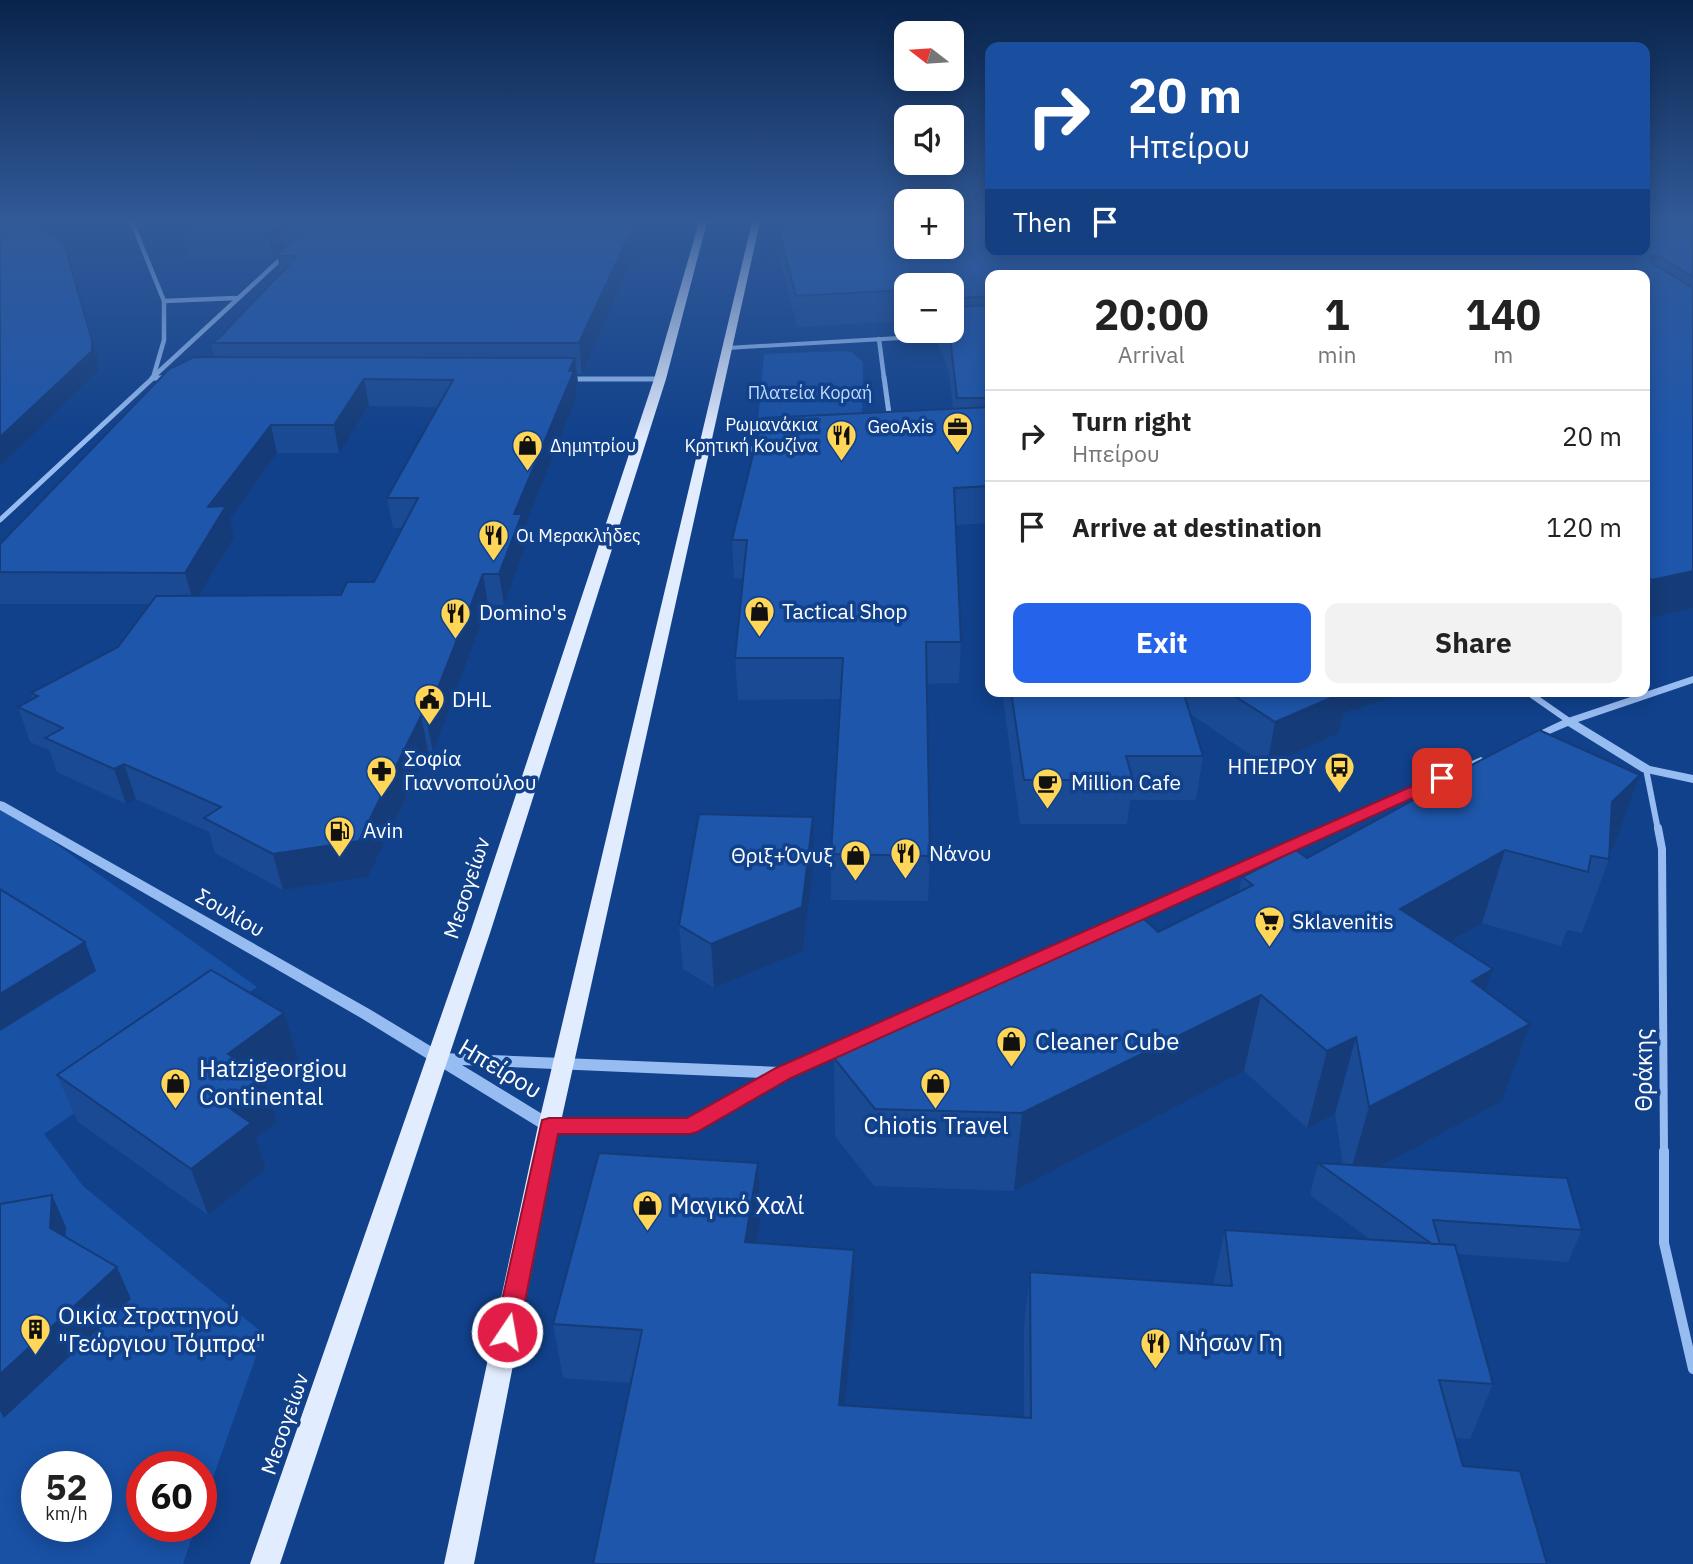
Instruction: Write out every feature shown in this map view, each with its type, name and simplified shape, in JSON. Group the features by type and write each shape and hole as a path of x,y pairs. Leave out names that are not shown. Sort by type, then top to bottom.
{"main road":[{"name":"Μεσογείων","path":"265,1564 438,1059 660,379 683,295"},
{"path":"459,1564 549,1126 739,295"}],"street":[{"path":"153,378 164,340 164,301 162,295"},
{"path":"0,520 240,295"},
{"path":"164,301 237,298"},
{"path":"727,348 894,338"},
{"path":"879,339 890,425"},
{"path":"153,378 181,378"},
{"path":"564,379 660,379"},
{"path":"703,453 770,448"},
{"path":"1650,694 1693,679"},
{"path":"1534,697 1569,722 1646,769 1693,779"},
{"path":"1518,744 1569,722 1641,697"},
{"name":"Ηπείρου","path":"438,1059 549,1126 690,1126 783,1073 1493,755"},
{"name":"Θράκης","path":"1646,769 1662,849 1664,1243 1693,1369"},
{"name":"Σουλίου","path":"0,805 438,1059"},
{"name":"Ηπείρου","path":"438,1059 783,1073"}],"green space":[{"name":"Πλατεία Κοραή","path":"852,352 863,362 862,419 763,435 757,432 764,354"},
{"path":"0,804 257,987 44,1134 83,1186 264,1334 217,1466 217,1451 126,1451 126,1542 191,1542 183,1564 0,1564"}],"building":[{"path":"0,295 79,295 92,340 92,351 0,437"},
{"path":"260,295 601,295 579,343 211,343"},
{"path":"964,295 985,296 964,298"},
{"path":"1650,295 1693,295 1693,571 1650,579"},
{"path":"985,305 985,398 957,398 951,343 964,343 964,306"},
{"path":"194,357 575,358 569,371 574,371 514,514 522,514 499,574 483,574 426,718 421,716 359,841 273,854 204,818 221,807 124,764 114,769 45,738 63,728 18,707 38,696 31,693 118,647 156,596 341,595 347,582 374,582 418,498 387,498 453,380 364,379 334,425 271,425 208,507 226,506 185,573 0,572 0,544 169,369"},
{"path":"985,407 985,486 954,488 961,642 926,642 930,856 831,854 843,658 735,658 747,540 732,540 762,418"},
{"path":"1012,697 1185,697 1203,756 1126,756 1133,780 1024,780"},
{"path":"1236,697 1333,697 1275,722"},
{"path":"1539,730 1640,775 1612,802 1609,859 1591,856 1588,872 1505,850 1400,909 1493,969 1472,981 1530,1024 1369,1107 1356,1037 1327,1051 1261,995 1022,1113 875,1109 834,1058 1143,918 1158,932 1253,885 1242,877 1296,850 1307,858 1463,773 1460,771"},
{"path":"699,814 813,817 802,907 711,944 679,925"},
{"path":"0,889 85,942 0,994"},
{"path":"211,970 284,1013 228,1054 262,1076 225,1105 251,1123 191,1169 57,1075"},
{"path":"599,1153 758,1163 745,1242 854,1250 839,1405 1031,1418 1030,1272 1232,1286 1225,1230 1455,1245 1493,1384 1439,1380 1463,1466 1520,1471 1547,1564 593,1564 642,1330 553,1324"},
{"path":"1318,1163 1567,1178 1582,1230 1433,1220 1440,1244 1432,1244"},
{"path":"52,1195 50,1228 117,1267 0,1374 0,1204"}],"place":[{"name":"GeoAxis","path":"957,454"},
{"name":"Ρωμανάκια Κρητική Κουζίνα","path":"841,462"},
{"name":"Δημητρίου","path":"527,473"},
{"name":"Οι Μερακλήδες","path":"493,563"},
{"name":"Tactical Shop","path":"759,639"},
{"name":"Domino's","path":"456,640"},
{"name":"DHL","path":"429,727"},
{"name":"ΗΠΕΙΡΟΥ","path":"1340,794"},
{"name":"Σοφία Γιαννοπούλου","path":"381,798"},
{"name":"Million Cafe","path":"1048,810"},
{"name":"Avin","path":"340,858"},
{"name":"Νάνου","path":"906,881"},
{"name":"Θριξ+Όνυξ","path":"856,883"},
{"name":"Sklavenitis","path":"1269,949"},
{"name":"Cleaner Cube","path":"1012,1069"},
{"name":"Hatzigeorgiou Continental","path":"176,1110"},
{"name":"Chiotis Travel","path":"936,1111"},
{"name":"Μαγικό Χαλί","path":"647,1233"},
{"name":"Οικία Στρατηγού \"Γεώργιου Τόμπρα\"","path":"35,1357"},
{"name":"Νήσων Γη","path":"1155,1370"}],"route":[{"path":"507,1332 549,1126 690,1126 783,1073 1442,778"}]}
